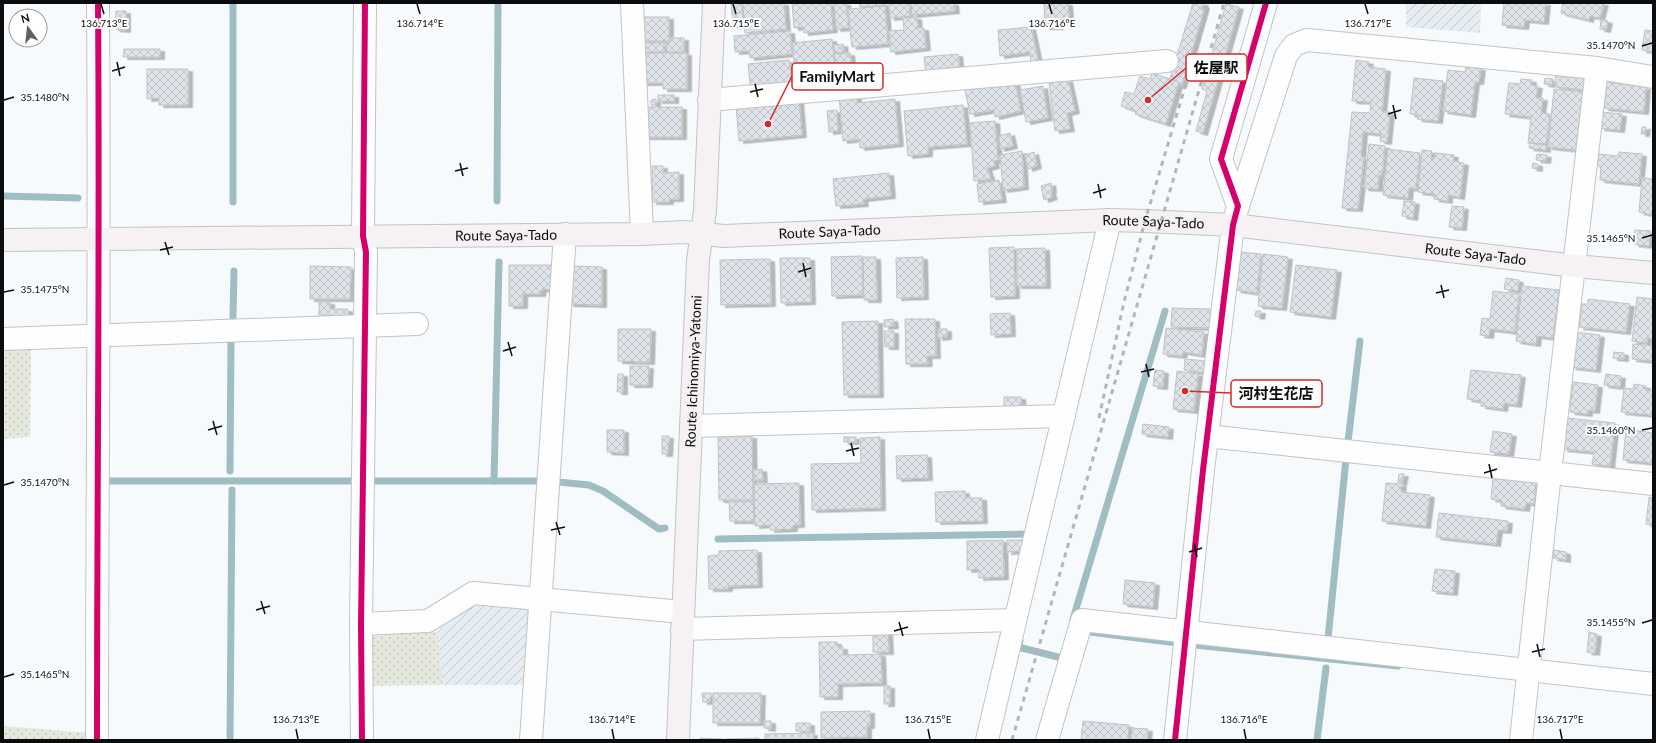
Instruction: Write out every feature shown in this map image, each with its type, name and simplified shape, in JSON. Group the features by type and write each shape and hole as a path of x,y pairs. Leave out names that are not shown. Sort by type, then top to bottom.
{"main road":[{"name":"Route Ichinomiya-Yatomi","path":"678,740 698,260 705,211 714,3"},
{"name":"Route Saya-Tado","path":"3,240 642,234 684,232 724,236 1235,216 1575,266 1653,273"}],"street":[{"path":"97,740 100,238 98,3"},
{"path":"362,740 361,624 366,252 363,236 365,3"},
{"path":"632,3 642,234"},
{"path":"1235,216 1221,159 1266,3"},
{"path":"1175,740 1185,631 1235,216 1286,56 1294,45 1307,40 1597,68 1653,77"},
{"path":"709,100 1167,61"},
{"path":"1521,740 1597,68"},
{"path":"987,740 1110,220"},
{"path":"532,740 565,234"},
{"path":"3,339 417,324"},
{"path":"692,426 1064,416"},
{"path":"1208,436 1653,484"},
{"path":"361,624 428,621 473,593 541,599 683,621 1015,620"},
{"path":"1048,740 1082,620 1653,684"}],"shaded area":[{"path":"1406,3 1481,3 1480,33 1406,27"},
{"path":"31,346 30,437 3,439 3,347"},
{"path":"472,602 536,609 530,685 443,685 437,632"},
{"path":"437,632 443,685 366,686 368,636"},
{"path":"3,726 91,733 91,740 3,740"}],"building":[{"path":"731,3 741,3 744,25 733,26"},
{"path":"743,3 784,3 786,29 745,33"},
{"path":"792,3 831,3 833,30 804,33 803,27 794,28"},
{"path":"834,3 846,3 849,28 836,29"},
{"path":"859,3 885,3 885,5 860,7"},
{"path":"889,3 909,3 910,16 890,18"},
{"path":"911,3 954,3 955,11 912,15"},
{"path":"1044,3 1068,3 1069,17 1058,20 1059,27 1045,27"},
{"path":"1193,3 1204,3 1202,9 1204,10 1182,85 1169,81"},
{"path":"1504,3 1546,3 1544,22 1525,20 1524,27 1502,25"},
{"path":"1563,3 1604,3 1600,18 1590,16 1589,20 1561,13"},
{"path":"1226,4 1239,7 1203,133 1196,131 1207,91 1202,89"},
{"path":"885,6 888,44 852,47 848,9"},
{"path":"116,11 126,11 126,30 115,29"},
{"path":"641,17 669,17 669,41 641,41"},
{"path":"917,17 918,28 924,28 926,48 891,52 889,31 904,30 903,18"},
{"path":"1601,20 1608,21 1606,30 1600,29"},
{"path":"1031,27 1039,65 1031,66 1030,52 1000,56 998,30"},
{"path":"1645,30 1653,31 1653,52 1642,50"},
{"path":"790,31 792,54 750,58 749,51 735,52 734,36"},
{"path":"670,38 684,38 684,52 667,52 667,43 670,43"},
{"path":"832,39 835,67 795,71 792,43"},
{"path":"641,43 664,43 664,52 641,52"},
{"path":"843,44 844,52 835,53 834,45"},
{"path":"124,49 160,49 160,57 123,57"},
{"path":"642,53 687,53 687,89 663,89 663,83 641,83"},
{"path":"850,53 853,83 837,85 834,54"},
{"path":"958,54 960,70 926,73 924,57"},
{"path":"789,60 792,84 751,92 748,64"},
{"path":"1356,60 1369,62 1368,67 1386,69 1382,112 1390,112 1387,142 1380,141 1381,134 1363,132 1361,157 1364,157 1358,209 1342,208 1352,112 1370,113 1371,102 1352,101"},
{"path":"1466,67 1481,68 1479,82 1475,82 1471,115 1443,111 1448,70 1465,72"},
{"path":"147,69 188,69 188,105 159,105 159,98 147,99"},
{"path":"1556,72 1586,75 1585,90 1555,87"},
{"path":"1152,73 1179,82 1166,124 1135,114 1136,111 1121,106 1125,92 1134,94 1140,76 1150,79"},
{"path":"1414,78 1443,81 1438,121 1417,119 1418,115 1410,114"},
{"path":"1545,78 1553,79 1552,85 1544,84"},
{"path":"1068,79 1075,111 1067,113 1070,129 1055,131 1049,82"},
{"path":"1521,79 1532,80 1531,85 1538,86 1536,98 1543,98 1541,113 1550,114 1546,144 1528,143 1531,117 1505,114 1509,83 1520,84"},
{"path":"1015,81 1021,111 995,117 994,110 970,114 965,90"},
{"path":"1606,82 1646,87 1644,112 1604,108"},
{"path":"1043,86 1048,118 1026,122 1020,90"},
{"path":"1554,89 1583,92 1576,150 1548,147"},
{"path":"658,95 674,95 674,101 658,101"},
{"path":"857,95 857,103 895,99 899,144 860,148 859,139 843,141 839,96"},
{"path":"656,99 656,105 651,105 651,100"},
{"path":"799,100 802,135 739,141 736,106"},
{"path":"963,105 967,144 928,147 928,154 908,156 904,111"},
{"path":"644,107 682,107 682,137 644,137"},
{"path":"837,110 838,131 829,132 827,111"},
{"path":"1602,112 1622,114 1620,130 1600,128"},
{"path":"995,121 998,160 994,161 995,166 987,168 991,179 974,181 970,123"},
{"path":"1642,127 1646,127 1645,134 1641,134"},
{"path":"1010,133 1013,146 1000,149 999,136"},
{"path":"1530,143 1546,145 1546,150 1529,148"},
{"path":"1369,144 1385,146 1382,176 1379,175 1378,189 1364,188"},
{"path":"1388,149 1420,153 1416,189 1409,188 1408,198 1383,195"},
{"path":"1422,150 1432,151 1431,159 1434,159 1435,153 1454,155 1453,161 1464,163 1460,197 1448,195 1448,201 1434,199 1435,194 1418,192"},
{"path":"1022,151 1024,187 1003,190 1000,155"},
{"path":"1034,152 1037,166 1028,169 1025,155"},
{"path":"1619,152 1642,154 1639,184 1600,180 1601,166 1595,165 1597,154 1618,156"},
{"path":"1537,154 1547,155 1546,161 1536,160"},
{"path":"1533,163 1538,164 1538,169 1532,168"},
{"path":"652,166 663,166 663,173 679,172 679,199 669,199 669,202 652,202"},
{"path":"889,173 891,196 863,199 864,204 836,206 833,179"},
{"path":"1642,178 1653,179 1653,215 1639,212"},
{"path":"999,180 1002,200 979,202 977,184"},
{"path":"1051,183 1051,192 1053,197 1044,200 1041,186"},
{"path":"1404,201 1415,202 1413,218 1402,216"},
{"path":"1452,206 1464,207 1462,228 1449,227"},
{"path":"1635,230 1651,231 1649,246 1634,244"},
{"path":"1014,247 1015,296 991,297 989,248"},
{"path":"1045,248 1046,286 1017,286 1017,249"},
{"path":"1240,252 1261,254 1257,293 1236,290"},
{"path":"1263,254 1288,257 1282,308 1258,306"},
{"path":"862,256 863,295 832,296 831,257"},
{"path":"863,257 876,257 877,300 864,300"},
{"path":"923,257 924,297 897,298 896,258"},
{"path":"780,258 810,258 811,302 781,303"},
{"path":"770,259 771,304 721,305 720,260"},
{"path":"509,265 554,265 554,290 542,289 541,294 523,294 523,306 509,306"},
{"path":"1296,265 1337,270 1331,317 1290,312"},
{"path":"310,266 351,267 350,299 310,299"},
{"path":"570,266 602,267 602,305 569,304"},
{"path":"1506,278 1519,280 1518,291 1504,289"},
{"path":"1522,286 1559,290 1553,338 1537,336 1536,344 1516,341"},
{"path":"1493,291 1519,294 1515,332 1490,329 1489,336 1480,335 1482,318 1490,319"},
{"path":"1637,297 1653,299 1653,339 1647,338 1647,343 1632,341"},
{"path":"1588,299 1630,304 1626,332 1579,327 1582,304 1588,304"},
{"path":"319,302 330,302 330,309 348,309 348,316 319,315"},
{"path":"1172,308 1211,309 1211,328 1171,327"},
{"path":"1256,311 1261,311 1260,317 1255,316"},
{"path":"1010,313 1011,334 991,335 990,314"},
{"path":"893,319 894,326 884,327 884,320"},
{"path":"905,319 935,319 936,356 927,356 928,364 906,364"},
{"path":"878,321 879,395 844,395 842,322"},
{"path":"1166,328 1204,332 1202,355 1183,352 1182,356 1163,354"},
{"path":"618,329 651,329 650,362 618,361"},
{"path":"938,329 947,329 947,337 938,338"},
{"path":"884,331 894,331 894,347 885,347"},
{"path":"1575,332 1600,335 1596,370 1571,367"},
{"path":"1633,344 1653,346 1652,361 1632,359"},
{"path":"1614,352 1624,353 1624,359 1613,358"},
{"path":"1185,359 1207,361 1206,373 1184,370"},
{"path":"630,366 649,366 648,385 630,385"},
{"path":"1155,370 1164,371 1163,387 1153,386"},
{"path":"1471,370 1521,375 1517,405 1504,403 1503,409 1481,406 1481,401 1467,399"},
{"path":"1177,371 1198,374 1194,411 1173,409"},
{"path":"618,374 623,374 623,392 617,392"},
{"path":"1606,374 1621,376 1620,387 1604,385"},
{"path":"1573,382 1598,385 1595,411 1588,410 1588,414 1570,412"},
{"path":"1634,384 1646,386 1645,390 1653,391 1653,415 1621,412 1624,388 1633,389"},
{"path":"1004,397 1021,397 1022,409 1004,409"},
{"path":"1567,418 1615,423 1610,466 1592,464 1594,452 1563,449"},
{"path":"1143,424 1169,427 1168,437 1142,434"},
{"path":"1626,429 1653,433 1653,463 1623,460"},
{"path":"607,430 624,430 624,453 607,452"},
{"path":"1493,431 1512,434 1509,454 1490,452"},
{"path":"662,436 669,436 668,454 662,454"},
{"path":"752,436 753,500 719,500 718,437"},
{"path":"844,437 856,437 856,442 844,442"},
{"path":"880,437 881,508 812,510 811,464 861,463 860,438"},
{"path":"927,455 928,478 897,479 896,456"},
{"path":"762,469 763,480 754,480 754,470"},
{"path":"1399,474 1404,474 1402,483 1398,482"},
{"path":"1493,477 1536,482 1534,504 1526,503 1525,509 1501,506 1502,501 1491,499"},
{"path":"799,483 800,525 793,525 793,529 770,530 770,525 755,526 754,484"},
{"path":"1386,483 1402,484 1401,492 1430,495 1426,526 1382,521"},
{"path":"965,491 965,498 982,498 983,521 936,522 935,492"},
{"path":"1649,497 1653,498 1653,525 1646,524"},
{"path":"729,502 753,502 754,521 730,521"},
{"path":"1439,513 1508,521 1507,531 1498,530 1496,544 1436,537"},
{"path":"1003,540 1004,577 979,578 979,569 967,570 967,541"},
{"path":"1007,540 1022,540 1022,551 1007,552"},
{"path":"757,550 758,585 728,586 728,589 709,589 708,556 719,555 719,551"},
{"path":"1554,550 1566,552 1566,560 1553,558"},
{"path":"1435,569 1455,571 1453,593 1432,591"},
{"path":"1125,580 1155,583 1153,607 1123,604"},
{"path":"888,632 889,652 873,652 873,633"},
{"path":"1589,632 1597,634 1595,653 1587,652"},
{"path":"819,642 837,642 837,647 843,647 843,655 881,654 882,683 838,684 838,697 820,697"},
{"path":"884,686 890,686 890,704 884,704"},
{"path":"702,693 711,693 710,702 703,702"},
{"path":"713,693 761,693 760,723 713,723"},
{"path":"870,711 870,726 867,726 867,737 821,738 821,712"},
{"path":"764,721 771,721 771,729 764,728"},
{"path":"1083,721 1129,725 1128,740 1081,740"},
{"path":"796,723 810,723 810,732 796,731"},
{"path":"1132,728 1148,729 1147,740 1131,740"},
{"path":"813,733 813,740 765,740 765,734"},
{"path":"700,738 723,739 723,740 700,740"},
{"path":"759,738 759,740 725,740 725,739"}],"waterway":[{"path":"233,3 233,202"},
{"path":"497,201 498,3"},
{"path":"3,196 78,198"},
{"path":"494,481 499,262"},
{"path":"233,317 234,271"},
{"path":"1073,619 1165,311"},
{"path":"230,471 231,339"},
{"path":"1348,442 1360,341"},
{"path":"1328,639 1346,459"},
{"path":"108,481 358,481"},
{"path":"372,481 541,481"},
{"path":"558,482 589,485 603,491 659,529 665,528"},
{"path":"230,740 232,490"},
{"path":"718,539 1028,534"},
{"path":"1082,631 1177,643"},
{"path":"1020,641 1018,647 1062,658"},
{"path":"1195,645 1398,666"},
{"path":"1317,740 1326,668"}],"railway":[{"path":"1099,418 1124,302 1145,221 1210,3"},
{"path":"1012,740 1224,3"}],"cycle path":[{"path":"97,740 99,187 98,3"},
{"path":"362,740 361,624 366,252 363,236 365,3"},
{"path":"1175,740 1203,470 1233,225 1238,206 1221,159 1266,3"}],"place":[{"name":"佐屋駅","path":"1148,100"},
{"name":"FamilyMart","path":"768,124"},
{"name":"河村生花店","path":"1185,391"}]}
